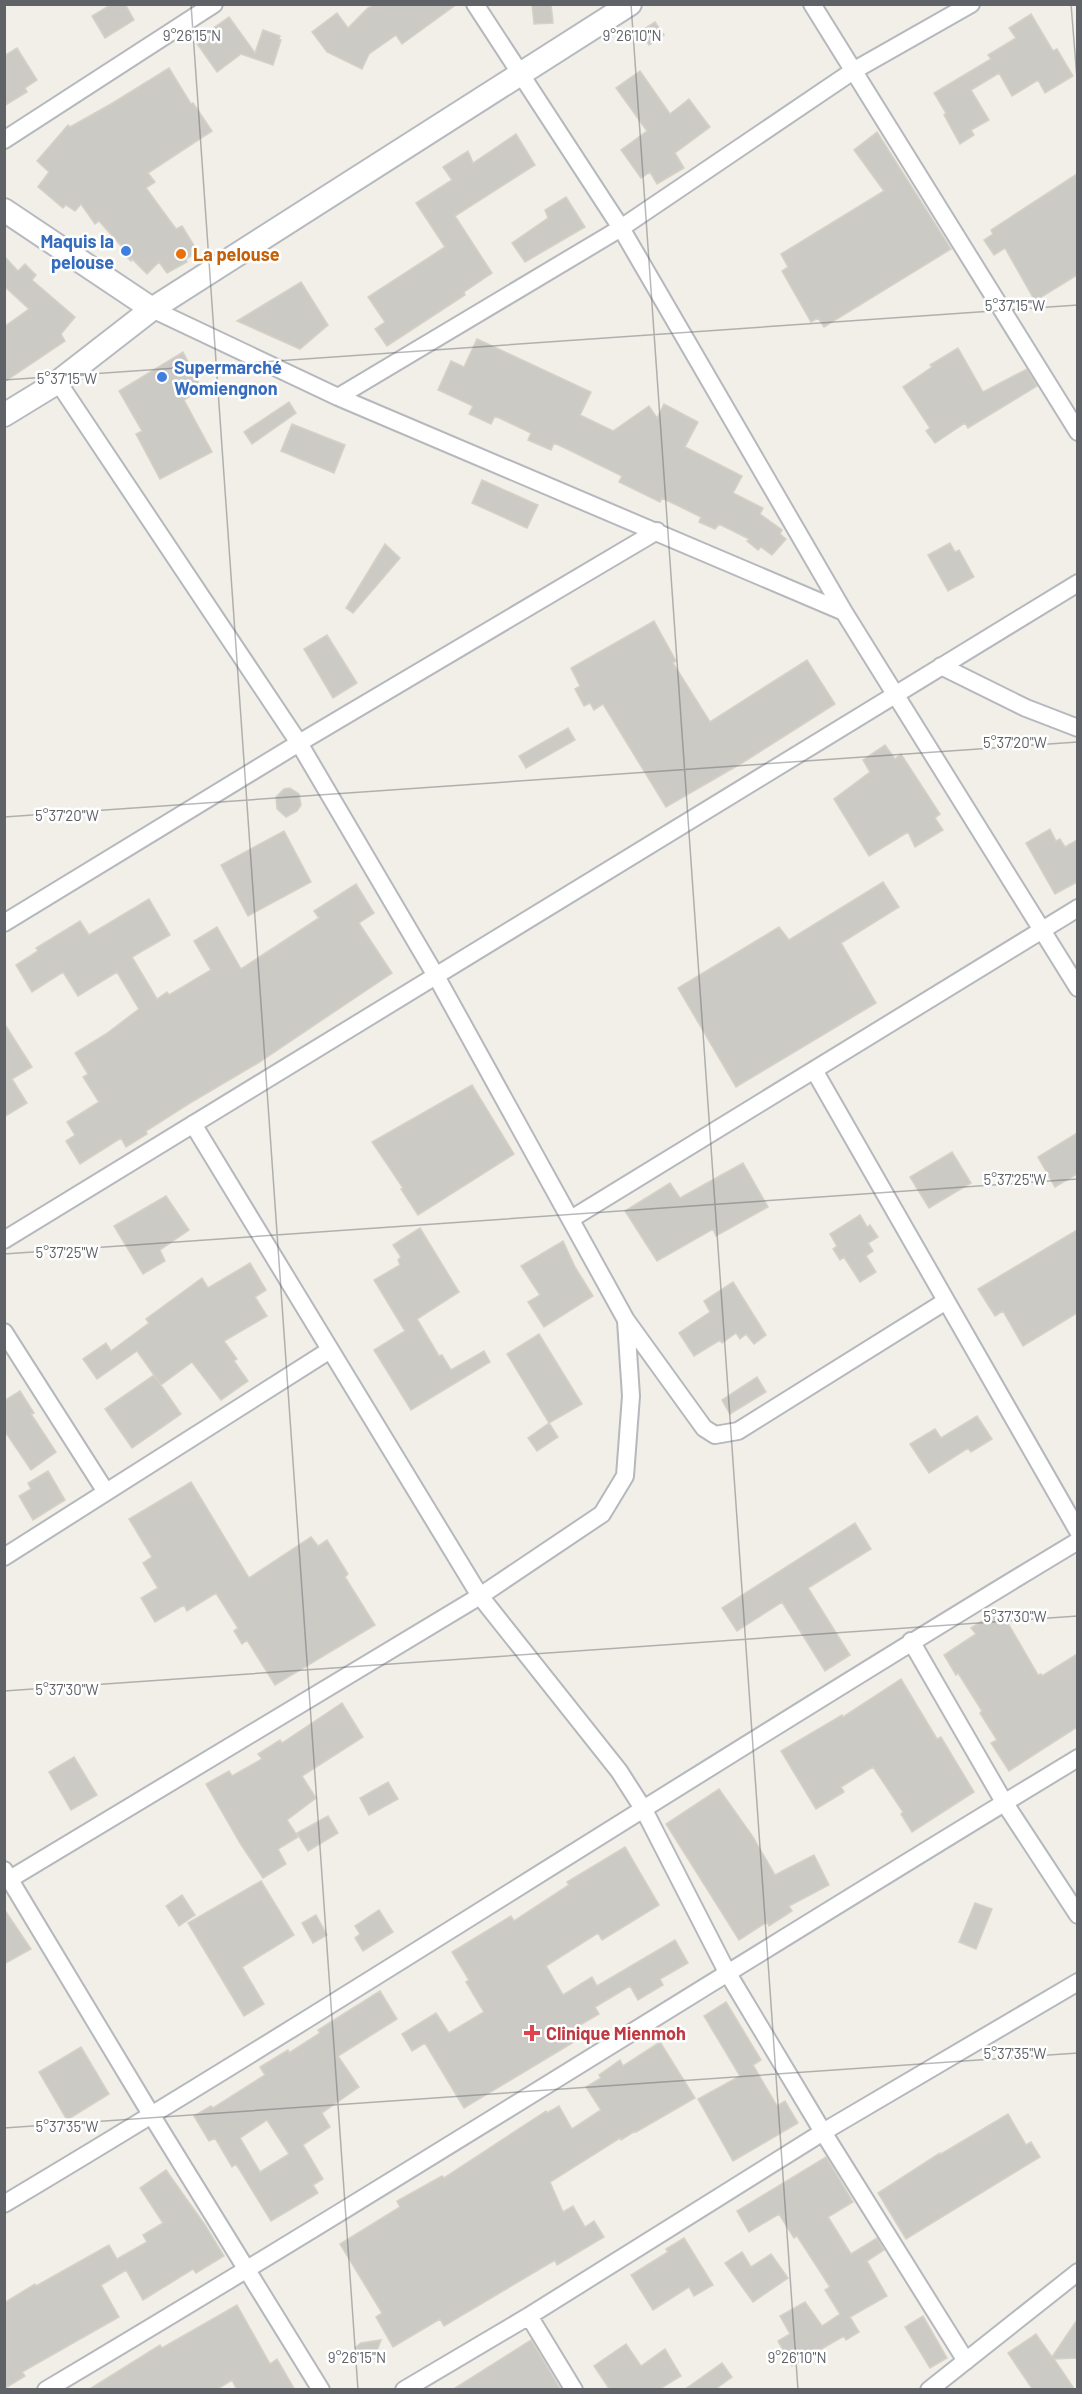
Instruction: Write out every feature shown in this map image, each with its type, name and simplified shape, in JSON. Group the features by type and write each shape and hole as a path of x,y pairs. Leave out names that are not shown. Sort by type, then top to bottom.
{"main road":[{"path":"4,415 58,382 152,309 630,4"},
{"path":"4,210 152,309"}],"street":[{"path":"4,140 214,4"},
{"path":"475,4 621,228 844,612 1077,987"},
{"path":"812,4 1077,432"},
{"path":"338,397 621,228 853,71 971,4"},
{"path":"152,309 338,397 844,612"},
{"path":"58,382 299,743 436,976 626,1320 704,1428 715,1435 738,1431 946,1301"},
{"path":"4,923 299,743 657,531"},
{"path":"4,1240 1077,583"},
{"path":"941,666 1026,708 1077,728"},
{"path":"571,1219 1077,908"},
{"path":"814,1070 1077,1531"},
{"path":"193,1124 480,1596 619,1771 644,1810 727,1972 823,2132 966,2361"},
{"path":"321,2390 7,1875 480,1596 602,1514 626,1476 631,1396 626,1320"},
{"path":"4,1332 106,1492"},
{"path":"4,1557 330,1350"},
{"path":"4,2204 152,2116 911,1641 1077,1541"},
{"path":"911,1641 1005,1802 1077,1916"},
{"path":"46,2390 248,2270 727,1972 1077,1758"},
{"path":"404,2390 529,2316 823,2132 1077,1982"},
{"path":"928,2390 1077,2272"},
{"path":"529,2316 574,2390"}],"building":[{"path":"112,4 125,4 134,20 105,38 92,16"},
{"path":"378,4 457,4 402,44 396,35 369,54 362,69 327,52 312,32 337,13 348,28 368,8"},
{"path":"532,4 551,4 553,23 534,24"},
{"path":"1031,14 1053,51 1057,49 1073,76 1045,93 1038,80 1012,96 999,73 971,90 989,120 971,130 974,135 960,144 934,93 991,59 988,55 1016,38 1009,28"},
{"path":"229,17 255,53 263,30 280,36 281,40 273,65 241,54 217,72 195,41"},
{"path":"655,22 664,35 649,45 641,31"},
{"path":"17,48 37,80 25,88 27,92 4,106 4,56"},
{"path":"169,68 191,104 193,103 212,131 148,173 155,182 146,188 176,229 182,226 198,252 186,259 187,262 167,273 159,262 147,274 120,251 123,248 99,221 95,224 81,204 75,211 66,205 63,208 38,187 49,172 37,161 68,125 70,127 111,104"},
{"path":"640,71 670,114 689,99 710,127 675,153 684,168 657,184 650,172 641,178 621,150 647,131 616,88"},
{"path":"877,132 951,249 824,327 818,318 811,322 782,271 788,267 781,254 884,191 854,150"},
{"path":"516,134 535,165 455,216 492,273 464,292 465,295 387,346 375,329 385,322 368,297 445,247 416,203 452,180 443,167 468,151 473,163"},
{"path":"1077,174 1077,275 1035,301 1005,248 994,255 984,240 993,234 991,230"},
{"path":"566,197 585,227 525,262 512,243 548,218 545,210"},
{"path":"4,256 18,271 25,264 36,275 32,280 75,317 61,334 65,341 4,382 4,327 29,309 4,286"},
{"path":"301,282 328,325 300,349 237,321"},
{"path":"477,339 591,392 580,415 613,431 649,406 657,418 664,404 698,422 685,447 742,476 733,493 763,508 760,514 782,530 780,534 786,539 772,555 761,547 758,550 747,541 749,539 719,524 715,529 699,522 701,517 662,498 660,502 619,482 622,476 567,449 554,443 551,450 528,440 531,433 495,416 491,424 469,414 473,406 438,390 451,361 464,367"},
{"path":"958,348 983,392 1027,369 1037,386 968,428 965,423 935,443 926,431 930,428 903,387 932,367 930,365"},
{"path":"183,352 202,389 184,400 212,452 160,479 136,434 142,431 119,391"},
{"path":"289,402 296,413 252,444 244,432"},
{"path":"292,424 345,445 334,473 281,451"},
{"path":"482,480 538,505 527,528 472,503"},
{"path":"950,543 955,552 959,550 974,577 948,591 928,555"},
{"path":"385,544 400,558 353,613 346,608"},
{"path":"654,621 676,661 673,663 710,722 807,660 835,704 742,763 666,807 603,704 594,710 590,703 584,706 575,689 580,686 571,668"},
{"path":"327,635 357,683 333,698 304,649"},
{"path":"568,728 575,740 526,768 519,756"},
{"path":"885,745 895,759 901,754 940,814 935,818 943,830 915,847 908,832 869,856 834,799 870,772 863,760"},
{"path":"290,788 299,794 301,805 297,811 286,817 277,809 276,797 284,789"},
{"path":"1050,829 1056,841 1060,839 1065,847 1077,840 1077,882 1055,894 1026,843"},
{"path":"284,831 311,882 248,916 221,865"},
{"path":"883,882 899,907 841,943 876,1003 736,1087 678,988 779,927 789,940"},
{"path":"356,884 374,913 359,923 392,973 258,1063 146,1131 147,1134 126,1147 121,1138 80,1164 66,1141 75,1135 67,1122 99,1102 83,1077 88,1074 75,1053 106,1034 139,1009 117,972 78,996 63,972 32,992 16,965 38,951 36,948 80,921 89,935 149,899 170,935 132,957 157,999 167,992 169,995 211,970 194,941 217,927 241,969 319,918 314,911"},
{"path":"4,1023 32,1067 12,1079 27,1103 4,1117"},
{"path":"472,1085 514,1154 418,1215 372,1142"},
{"path":"1077,1133 1077,1174 1055,1187 1038,1157"},
{"path":"952,1152 971,1183 929,1208 910,1177"},
{"path":"743,1163 768,1207 716,1236 713,1229 657,1261 625,1211 670,1183 680,1198"},
{"path":"166,1196 189,1230 160,1250 165,1261 143,1274 114,1226"},
{"path":"860,1215 867,1227 870,1225 878,1237 868,1243 873,1251 866,1256 876,1272 860,1282 844,1257 840,1260 833,1249 837,1246 830,1234"},
{"path":"420,1228 459,1292 417,1319 439,1356 442,1355 451,1370 484,1351 490,1362 411,1410 374,1350 405,1331 374,1280 400,1265 398,1260 401,1257 393,1245"},
{"path":"1077,1230 1077,1313 1023,1346 1003,1311 995,1316 978,1289"},
{"path":"563,1241 575,1267 593,1296 544,1327 528,1302 540,1295 521,1266"},
{"path":"250,1263 266,1290 255,1297 267,1316 224,1341 237,1359 234,1361 248,1381 221,1400 192,1362 161,1385 137,1351 97,1379 83,1359 106,1343 111,1351 149,1323 146,1319 202,1278 208,1288"},
{"path":"733,1282 766,1335 754,1344 746,1334 740,1339 736,1333 722,1343 720,1340 694,1356 679,1333 710,1312 704,1301"},
{"path":"539,1334 582,1404 549,1423 507,1354"},
{"path":"154,1375 181,1414 132,1448 105,1409"},
{"path":"757,1377 766,1392 730,1414 722,1400"},
{"path":"20,1391 34,1413 31,1414 56,1452 31,1470 4,1430 4,1401"},
{"path":"977,1416 992,1439 971,1452 968,1448 929,1473 910,1444 935,1429 941,1438"},
{"path":"549,1423 558,1437 537,1451 528,1438"},
{"path":"48,1471 65,1500 33,1520 19,1496 31,1489 28,1483"},
{"path":"191,1482 249,1578 311,1537 318,1546 327,1540 348,1574 345,1577 375,1625 275,1685 247,1640 242,1644 234,1631 238,1628 216,1593 187,1611 184,1605 155,1622 141,1598 158,1588 143,1563 152,1557 129,1519"},
{"path":"855,1523 871,1549 808,1588 850,1655 825,1671 782,1602 737,1631 722,1608"},
{"path":"994,1613 999,1622 1005,1618 1038,1675 1042,1676 1077,1654 1077,1727 1009,1771 991,1743 997,1740 980,1713 982,1711 944,1655 976,1634 971,1628"},
{"path":"901,1679 937,1739 941,1737 974,1792 912,1832 901,1814 903,1812 873,1767 841,1787 844,1792 816,1809 781,1751 842,1715 843,1717"},
{"path":"342,1703 363,1737 302,1776 316,1798 287,1820 298,1837 278,1849 286,1864 263,1878 206,1784 229,1771 232,1776 262,1759 258,1754 280,1740 282,1743"},
{"path":"74,1757 97,1795 71,1810 49,1772"},
{"path":"388,1782 398,1799 369,1815 360,1798"},
{"path":"719,1789 753,1837 775,1875 814,1855 829,1885 789,1906 792,1911 769,1926 767,1922 739,1940 666,1824"},
{"path":"328,1816 338,1833 308,1851 297,1833"},
{"path":"625,1847 659,1905 602,1940 598,1933 546,1966 563,1995 592,1977 597,1986 675,1940 688,1963 660,1979 663,1985 638,2000 630,1986 595,2007 599,2014 568,2032 574,2042 464,2108 425,2043 412,2051 402,2034 436,2013 449,2033 484,2012 466,1982 469,1980 452,1952 511,1916 514,1921 569,1885 567,1882"},
{"path":"261,1881 294,1935 242,1967 264,2004 244,2016 188,1923"},
{"path":"182,1895 195,1915 179,1926 166,1906"},
{"path":"975,1903 992,1909 976,1949 959,1942"},
{"path":"4,1909 31,1949 4,1964"},
{"path":"379,1910 393,1932 363,1951 355,1938 360,1934 355,1926"},
{"path":"316,1915 327,1935 313,1943 302,1923"},
{"path":"380,1991 397,2019 338,2056 359,2087 322,2113 330,2127 303,2145 323,2179 313,2185 318,2193 271,2221 236,2164 232,2167 215,2138 209,2141 194,2116 211,2106 213,2108 265,2075 260,2067 288,2050 289,2053 320,2033 318,2030","holes":["267,2120 289,2154 260,2172 240,2138"]},
{"path":"726,2002 761,2060 753,2065 777,2106 785,2101 798,2123 733,2161 698,2099 740,2076 704,2016"},
{"path":"660,2042 695,2098 621,2140 620,2138 550,2182 563,2212 573,2206 585,2227 594,2221 604,2237 557,2265 555,2260 444,2326 440,2319 393,2347 376,2317 382,2313 340,2244 400,2207 397,2201 442,2176 444,2178 546,2111 547,2113 559,2106 572,2129 601,2110 586,2087 601,2078 599,2075 620,2060 623,2066"},
{"path":"81,2047 109,2094 67,2120 39,2072"},
{"path":"1008,2114 1026,2145 1031,2142 1040,2157 906,2239 878,2193 940,2153"},
{"path":"826,2157 853,2202 828,2217 851,2254 877,2238 884,2250 867,2261 887,2296 850,2317 859,2332 846,2340 844,2336 792,2366 778,2341 790,2334 780,2316 805,2302 822,2326 840,2314 825,2290 830,2287 797,2236 794,2238 779,2214 749,2232 737,2211"},
{"path":"166,2170 224,2256 196,2273 193,2269 143,2300 126,2270 101,2285 119,2317 22,2372 25,2376 4,2389 4,2303 109,2245 117,2259 147,2242 143,2235 163,2223 140,2188"},
{"path":"684,2238 713,2285 694,2296 689,2287 653,2310 631,2275 668,2252 666,2249"},
{"path":"742,2252 751,2267 771,2254 788,2278 753,2302 725,2263"},
{"path":"237,2305 270,2364 277,2359 295,2390 237,2390 232,2380 216,2390 88,2390 160,2345 162,2348"},
{"path":"923,2316 947,2358 930,2368 905,2327"},
{"path":"1077,2320 1077,2358 1054,2359 1075,2390 1033,2390 1008,2353 1036,2334 1052,2357"},
{"path":"381,2340 374,2359 364,2364 355,2358 356,2347 361,2343"},
{"path":"531,2340 561,2390 452,2390"},
{"path":"626,2344 641,2366 665,2349 681,2376 658,2390 610,2390 594,2366"},
{"path":"722,2363 732,2377 714,2390 684,2390"}],"place":[{"name":"Maquis la pelouse","path":"126,251"},
{"name":"La pelouse","path":"181,254"},
{"name":"Supermarché Womiengnon","path":"162,377"},
{"name":"Clinique Mienmoh","path":"532,2033"}]}
